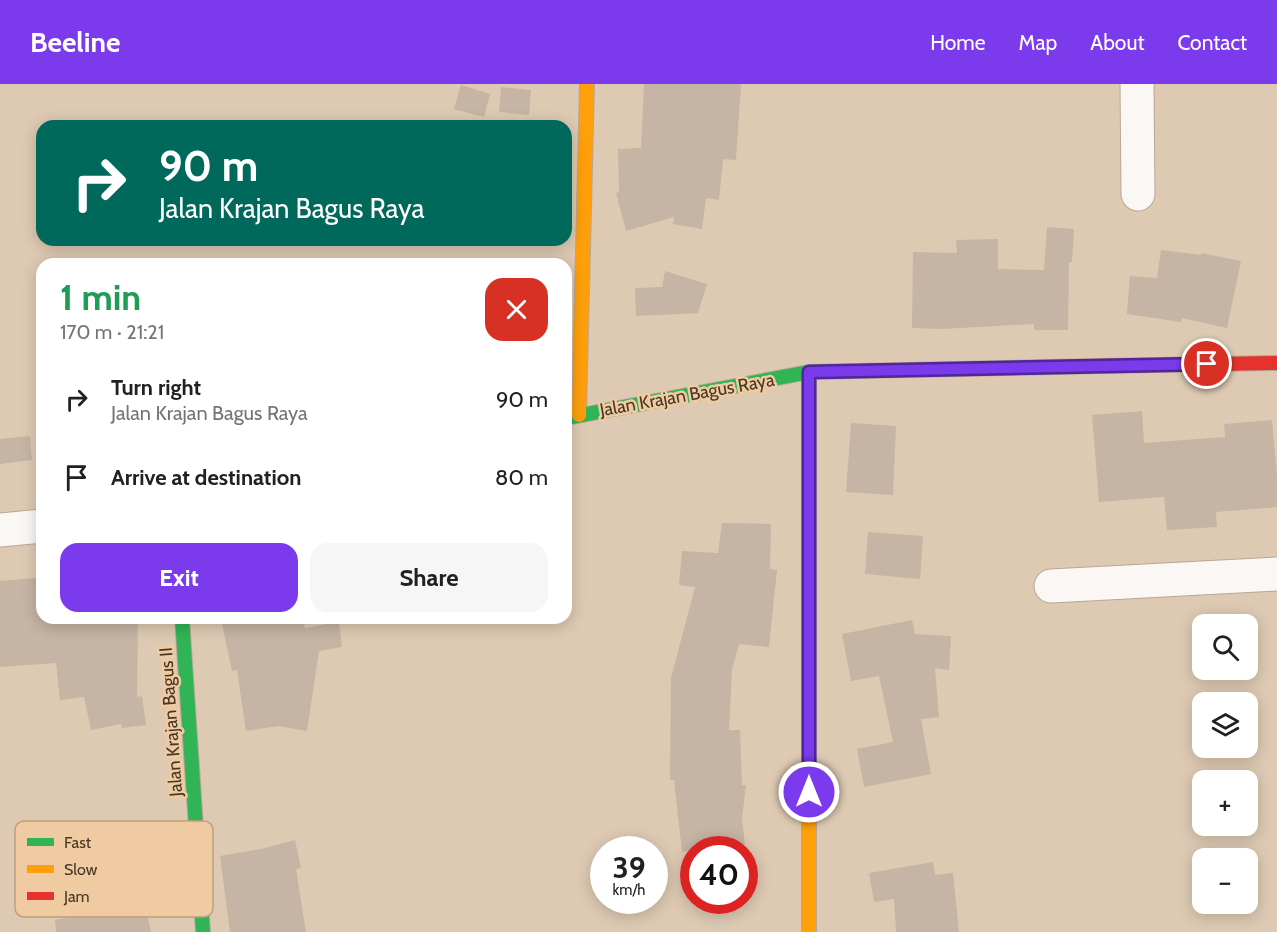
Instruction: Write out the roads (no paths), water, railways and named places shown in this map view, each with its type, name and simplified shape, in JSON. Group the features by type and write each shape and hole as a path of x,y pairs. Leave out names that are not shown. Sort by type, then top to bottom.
{"street":[{"path":"572,416 587,84"},
{"path":"1137,84 1138,194"},
{"name":"Jalan Krajan Bagus Raya","path":"572,416 809,372 1277,363"},
{"path":"809,372 809,932"},
{"path":"0,530 36,527"},
{"path":"1051,586 1277,574"},
{"name":"Jalan Krajan Bagus II","path":"182,624 196,821"},
{"name":"Jalan Krajan Bagus II","path":"202,917 203,932"}]}
